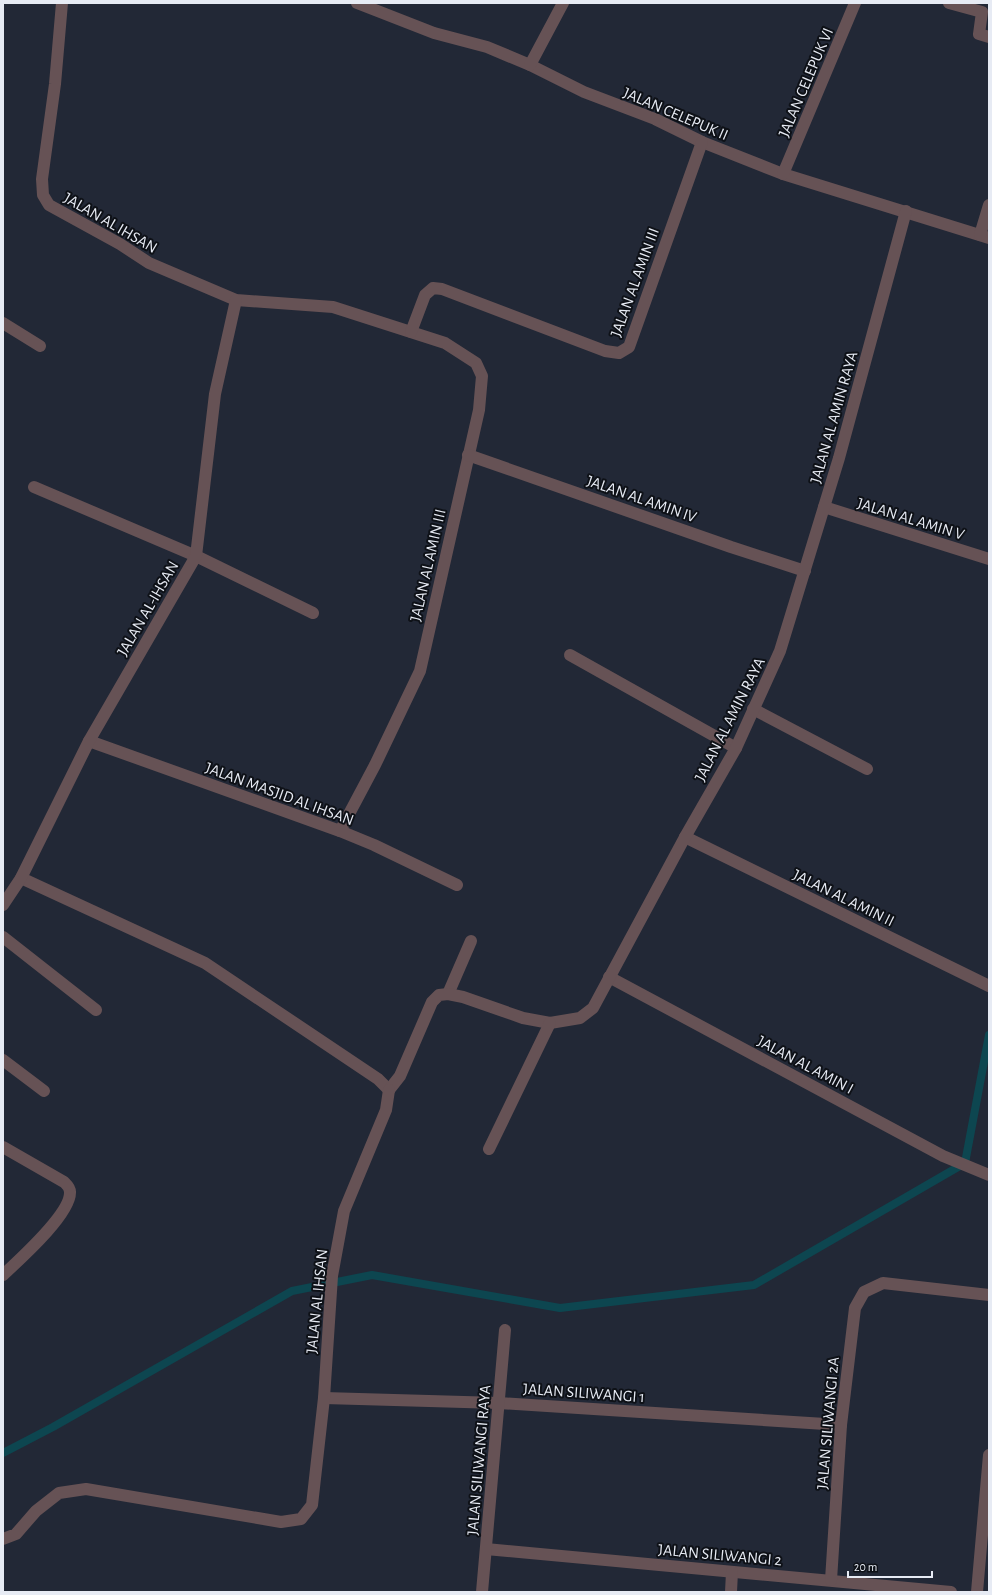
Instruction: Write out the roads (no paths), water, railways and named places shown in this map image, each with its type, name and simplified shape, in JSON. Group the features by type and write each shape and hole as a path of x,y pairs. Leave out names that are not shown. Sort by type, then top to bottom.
{"street":[{"name":"JALAN AL IHSAN","path":"62,3 55,84 42,178 43,195 49,205 120,244 149,263 236,300"},
{"name":"JALAN CELEPUK II","path":"357,3 434,33 487,47 530,65 584,92 655,119 702,142 783,174 985,236"},
{"path":"530,65 564,3"},
{"name":"JALAN CELEPUK VI","path":"783,174 856,3"},
{"path":"949,3 982,12 979,34 989,37"},
{"name":"JALAN AL AMIN III","path":"411,332 425,295 433,288 442,289 605,352 619,353 629,347 702,142"},
{"path":"985,236 989,205"},
{"name":"JALAN AL AMIN RAYA","path":"448,994 463,997 524,1018 550,1023 580,1018 593,1008 685,837 736,748 780,651 824,507 906,211"},
{"name":"JALAN AL AMIN III","path":"236,300 333,307 445,343 476,363 482,376 482,392 420,671 375,765 340,831"},
{"name":"JALAN AL-IHSAN","path":"5,898 21,878 89,741 196,556 215,394 236,300"},
{"path":"3,322 40,346"},
{"name":"JALAN AL AMIN IV","path":"468,455 731,547 805,571"},
{"path":"34,487 196,556 313,613"},
{"name":"JALAN AL AMIN V","path":"824,507 989,559"},
{"path":"570,655 736,748"},
{"path":"754,709 866,768"},
{"name":"JALAN MASJID AL IHSAN","path":"89,741 340,831 374,845 457,885"},
{"name":"JALAN AL AMIN II","path":"685,837 989,986"},
{"path":"21,878 205,963 378,1078 389,1090 400,1076 432,1002 439,995 448,994 471,941"},
{"path":"3,937 96,1010"},
{"name":"JALAN AL AMIN I","path":"610,977 943,1156 987,1174"},
{"path":"489,1149 550,1023"},
{"path":"3,1060 44,1091"},
{"name":"JALAN AL IHSAN","path":"3,1539 16,1534 36,1511 59,1493 86,1489 281,1522 301,1519 312,1506 324,1398 328,1313 332,1276 344,1211 386,1110 389,1090"},
{"path":"3,1147 64,1182 69,1187 70,1194 65,1206 53,1224 3,1275"},
{"name":"JALAN SILIWANGI 2A","path":"831,1580 841,1425 855,1308 864,1292 882,1283 989,1295"},
{"name":"JALAN SILIWANGI RAYA","path":"482,1592 504,1330"},
{"name":"JALAN SILIWANGI 1","path":"324,1398 499,1403 841,1425"},
{"path":"978,1592 989,1455"},
{"name":"JALAN SILIWANGI 2","path":"486,1549 831,1580 903,1590 951,1592"},
{"path":"731,1592 732,1572"}],"waterway":[{"path":"3,1453 53,1427 292,1291 372,1275 560,1308 754,1285 965,1163 989,1035"}]}
